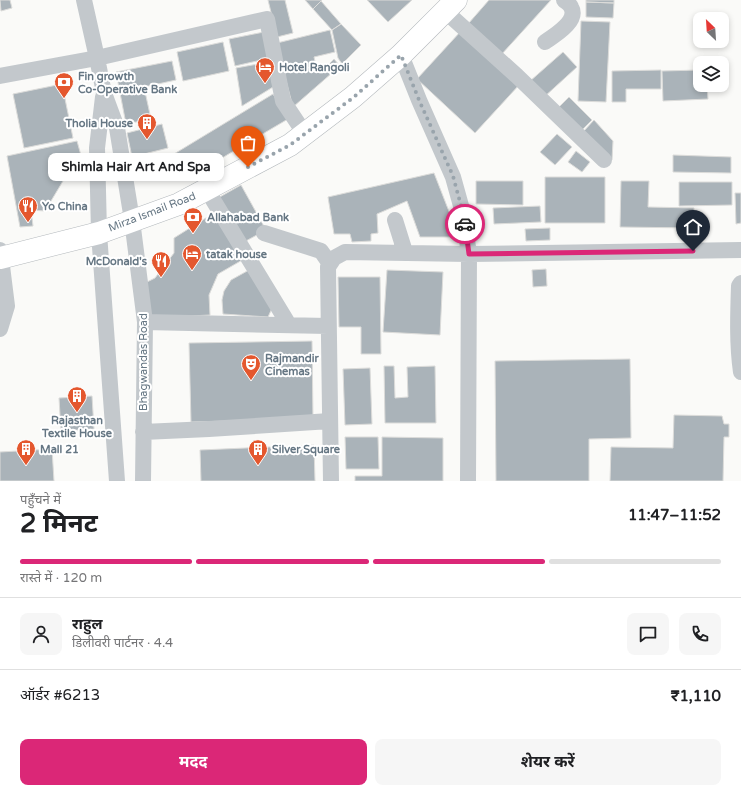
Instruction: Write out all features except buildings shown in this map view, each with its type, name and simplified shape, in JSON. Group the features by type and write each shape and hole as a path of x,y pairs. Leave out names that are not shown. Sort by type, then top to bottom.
{"highway":[{"name":"Mirza Ismail Road","path":"1,255 99,233 179,204 290,145 354,97 401,55 450,6"}],"street":[{"path":"84,0 104,93 97,148 99,233 117,481"},
{"path":"545,42 572,19 573,15 571,7 564,0"},
{"path":"450,6 517,76 604,160"},
{"path":"0,76 97,58 267,19 283,100 305,134"},
{"path":"401,55 419,100 453,176 463,213 469,254 468,481"},
{"name":"Bhagwandas Road","path":"104,93 117,128 132,220 145,322 143,481"},
{"path":"207,190 289,325"},
{"path":"395,220 405,252"},
{"path":"264,232 321,251 330,264"},
{"path":"332,481 328,266 334,258 345,252 469,254 741,250"},
{"path":"0,329 8,306 1,255"},
{"path":"741,283 739,286 738,321 739,360 741,372"},
{"path":"145,322 328,326"},
{"path":"143,432 330,421"}],"way so far":[{"path":"248,167 290,145 354,97 401,55 419,100 453,176 465,224"}],"place":[{"name":"Hotel Rangoli","path":"265,84"},
{"name":"Fin growth Co-Operative Bank","path":"64,99"},
{"name":"Tholia House","path":"147,140"},
{"name":"Shimla Hair Art And Spa","path":"248,167"},
{"name":"Yo China","path":"28,223"},
{"name":"Allahabad Bank","path":"193,234"},
{"name":"tatak house","path":"192,271"},
{"name":"McDonald's","path":"161,278"},
{"name":"Rajmandir Cinemas","path":"251,381"},
{"name":"Rajasthan Textile House","path":"77,413"},
{"name":"Mall 21","path":"26,466"},
{"name":"Silver Square","path":"258,466"}],"route":[{"path":"465,224 469,254 693,251"}]}
